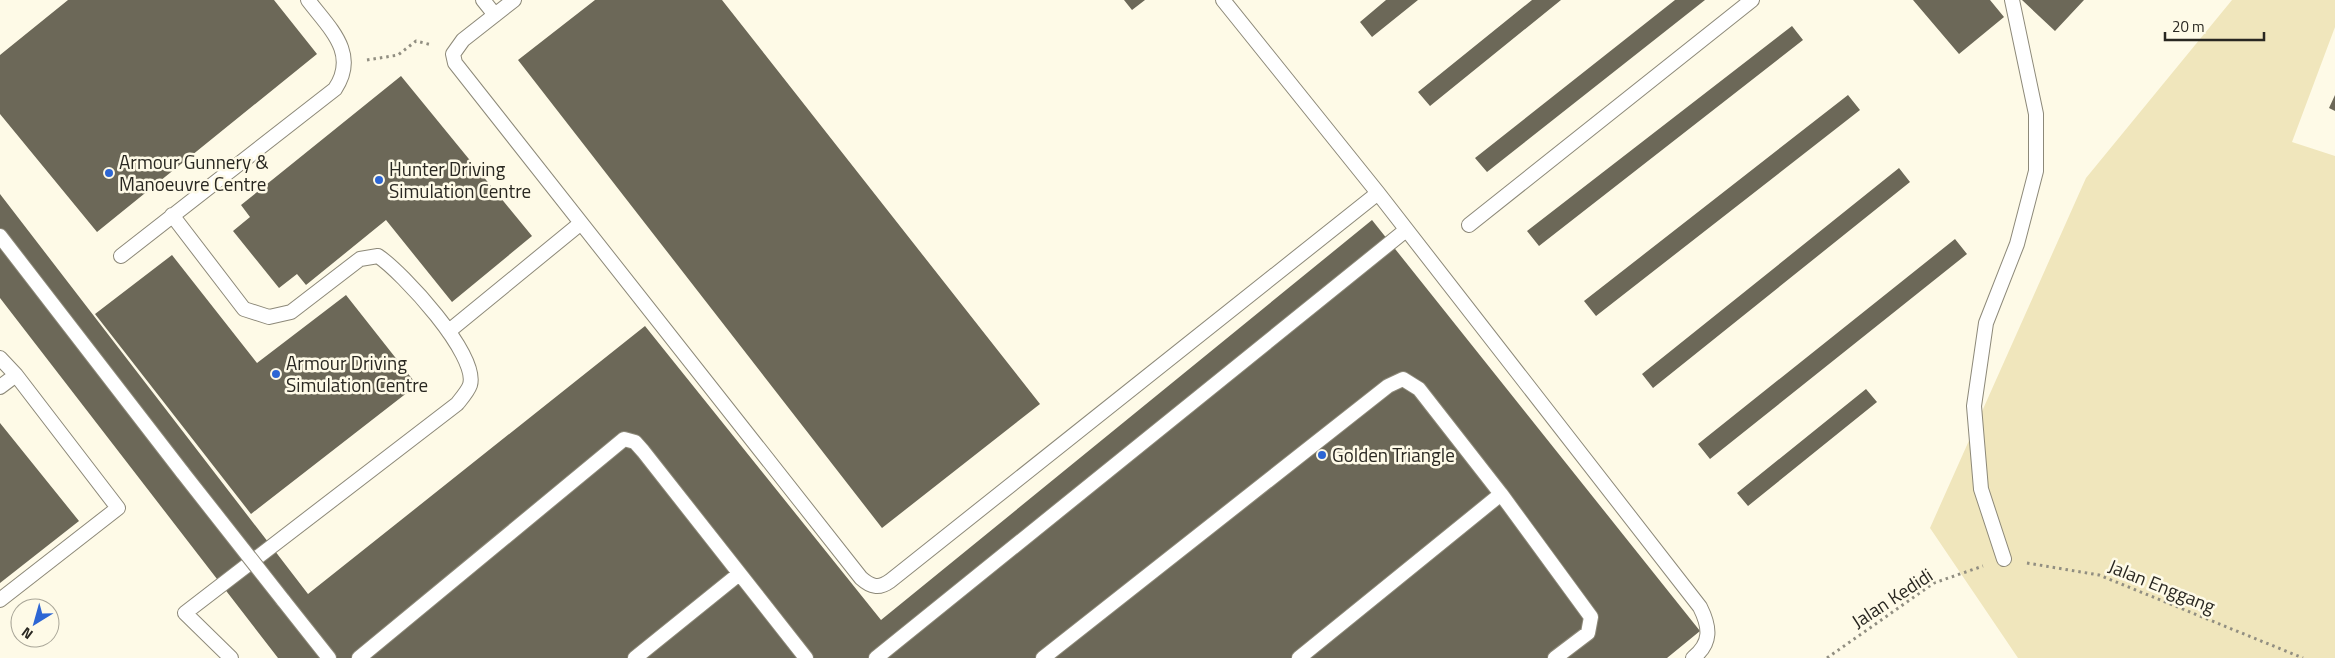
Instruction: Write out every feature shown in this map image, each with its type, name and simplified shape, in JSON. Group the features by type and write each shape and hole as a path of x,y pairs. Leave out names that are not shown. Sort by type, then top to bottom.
{"lane":[{"path":"121,256 335,89 342,78 345,63 338,39 308,0"},
{"path":"483,0 495,15"},
{"path":"514,0 463,40 453,54 455,63 861,578 868,584 878,586 890,581 1378,193"},
{"path":"1223,0 1378,193 1700,607 1708,623 1708,637 1699,653 1693,658"},
{"path":"1469,225 1752,0"},
{"path":"2004,559 1981,489 1974,406 1986,323 2017,244 2036,171 2036,114 2012,0"},
{"path":"172,215 244,309 269,317 292,312 360,259 378,256 392,265 449,331 468,365 470,384 457,404 185,613 230,658"},
{"path":"449,331 581,223"},
{"path":"876,658 1406,230"},
{"path":"0,236 329,658"},
{"path":"0,358 16,375 118,508 0,600"},
{"path":"0,387 16,375"},
{"path":"1043,658 1388,386 1403,379 1419,389 1501,494 1591,617 1588,633 1555,658"},
{"path":"359,658 624,439 635,442 806,658"},
{"path":"1299,658 1501,494"},
{"path":"635,658 740,574"}],"path":[{"path":"345,63 398,55 416,41 455,50"},
{"name":"Jalan Kedidi","path":"1827,658 1934,583 2004,559"},
{"name":"Jalan Enggang","path":"2004,559 2099,575 2303,658"}],"shaded area":[{"path":"2232,0 2335,0 2335,27 2292,142 2335,156 2335,658 2018,658 1930,528 2086,178"}],"building":[{"name":"Armour Gunnery & Manoeuvre Centre","path":"68,0 274,0 317,54 97,232 0,114 0,55"},
{"path":"595,0 722,0 1040,404 882,528 518,60"},
{"path":"1124,0 1145,0 1132,10"},
{"path":"1386,0 1418,0 1372,37 1360,22"},
{"path":"1532,0 1561,0 1430,106 1418,92"},
{"path":"1675,0 1705,0 1487,172 1475,158"},
{"path":"1913,0 1990,0 2004,17 1959,54"},
{"path":"2022,0 2084,0 2055,31"},
{"path":"1792,26 1803,40 1539,246 1527,231"},
{"name":"Hunter Driving Simulation Centre","path":"401,76 532,236 452,302 386,220 306,285 297,274 279,288 233,231 250,217 241,205"},
{"path":"1848,95 1860,110 1596,316 1584,301"},
{"path":"2335,95 2335,111 2329,108"},
{"path":"1899,168 1910,182 1653,388 1642,374"},
{"name":"Golden Triangle","path":"0,194 308,594 645,326 881,620 1372,220 1700,631 1667,658 278,658 0,298"},
{"path":"1955,239 1967,254 1710,459 1698,444"},
{"name":"Armour Driving Simulation Centre","path":"172,255 257,363 346,295 417,385 251,514 95,314"},
{"path":"1866,389 1877,402 1748,506 1737,493"},
{"path":"0,423 79,521 0,583"}],"place":[{"name":"Armour Gunnery & Manoeuvre Centre","path":"109,173"},
{"name":"Hunter Driving Simulation Centre","path":"379,180"},
{"name":"Armour Driving Simulation Centre","path":"276,374"},
{"name":"Golden Triangle","path":"1322,455"}]}
